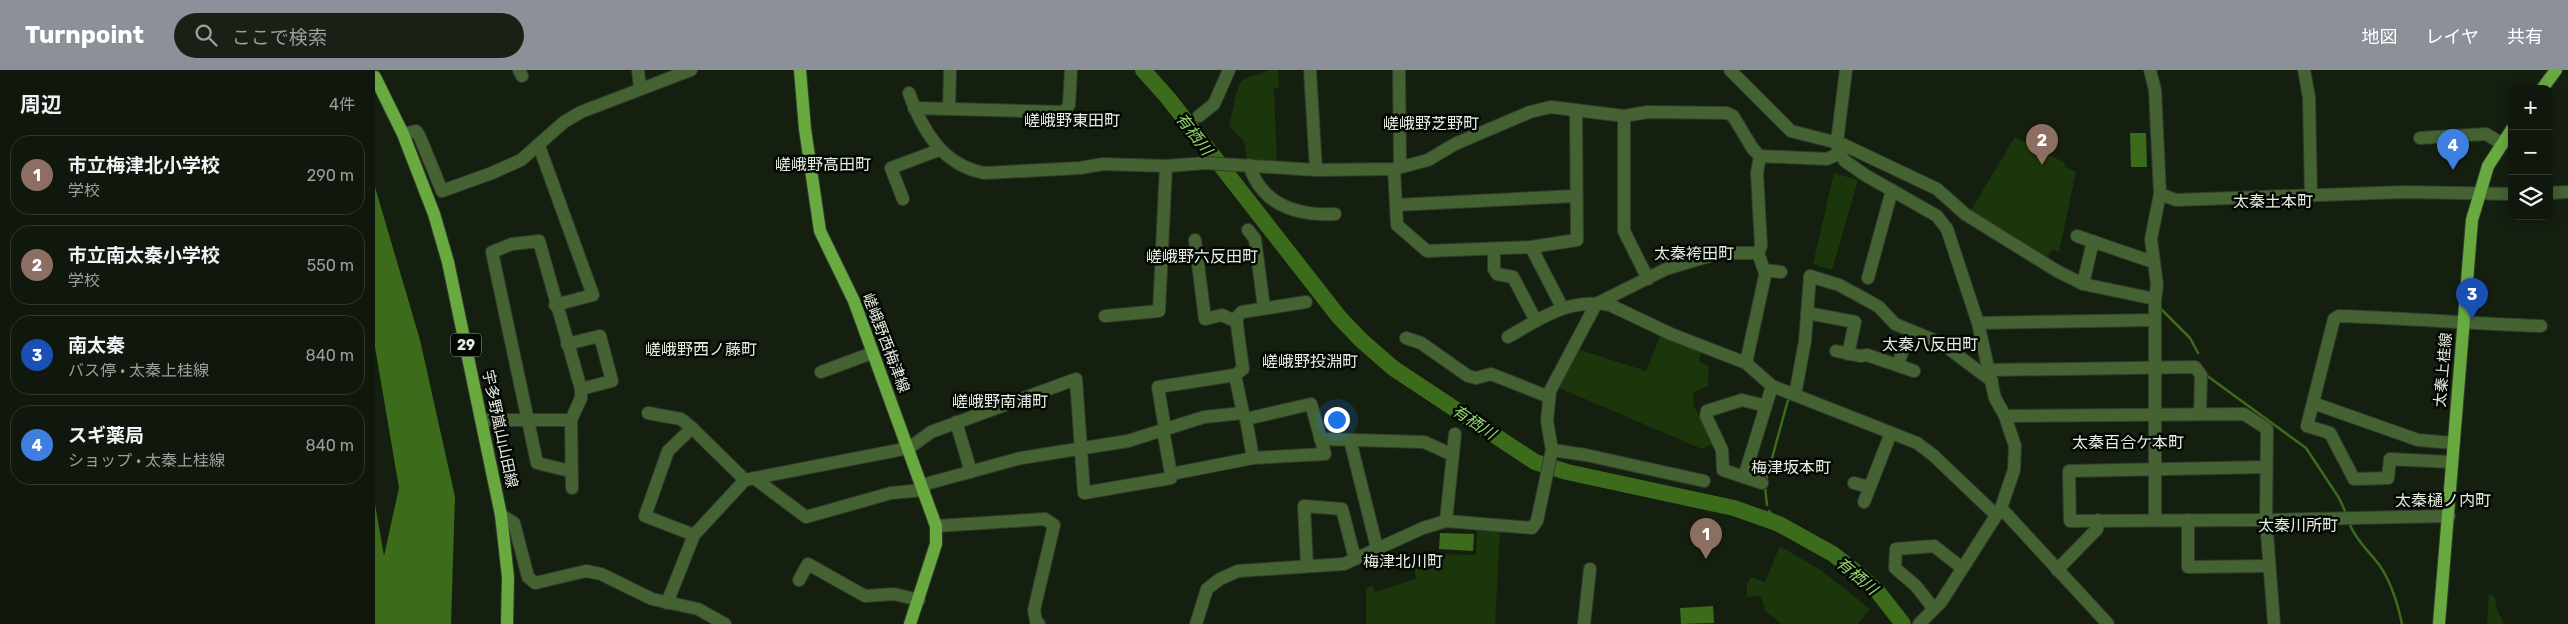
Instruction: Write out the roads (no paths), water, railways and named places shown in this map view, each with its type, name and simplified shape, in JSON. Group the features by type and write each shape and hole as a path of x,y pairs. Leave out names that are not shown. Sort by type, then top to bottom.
{"main road":[{"name":"嵯峨野西梅津線","path":"800,70 805,129 820,231 853,301 909,448 936,526 936,544 919,600 909,624"},
{"path":"2545,85 2557,70"},
{"name":"宇多野嵐山山田線","path":"375,77 403,134 434,214 446,254 501,515 509,577 507,624"},
{"name":"太秦上桂線","path":"2439,624 2472,220 2478,194 2488,166 2511,130"}],"street":[{"path":"638,70 640,88"},
{"path":"403,134 416,131 419,135 442,191 492,173 521,160 564,122 581,112 691,70"},
{"path":"949,108 950,70"},
{"path":"914,108 1064,112 1069,105 1071,70"},
{"path":"1199,116 1214,104 1229,70"},
{"path":"1310,70 1316,170"},
{"path":"1399,70 1397,225 1427,251 1531,248 1577,240 1576,111"},
{"path":"1730,70 1791,131 1839,148 1937,189 1965,214 2083,284 2155,299"},
{"path":"1846,70 1839,148 1845,161 1865,175 1937,216 1947,229 1979,323 1995,398 2005,416 2015,446 2014,470 1998,511 1941,602 1919,624"},
{"path":"2150,70 2155,90 2160,194 2151,239 2157,285 2155,299 2155,520"},
{"path":"2304,70 2309,97 2311,195"},
{"path":"909,93 925,131 939,150 975,171 985,173 1080,168 1103,164 1166,166 1233,163 1316,170 1397,167 1428,160 1455,144 1530,112 1551,107 1624,116 1648,112 1727,112 1733,116 1753,149 1760,156 1827,159 1839,148"},
{"path":"1624,116 1624,231 1648,278"},
{"path":"2420,138 2486,134 2501,143"},
{"path":"539,146 593,295 555,305"},
{"path":"903,199 891,168 939,150"},
{"path":"1746,363 1766,272 1761,265 1758,253 1761,246 1757,173 1760,156"},
{"path":"1249,164 1252,175 1276,204 1289,210 1317,215 1335,214"},
{"path":"1105,316 1159,311 1166,166"},
{"path":"1868,278 1892,190"},
{"path":"2160,194 2176,200 2405,192 2508,194"},
{"path":"2553,193 2568,192"},
{"path":"1396,205 1577,196"},
{"path":"1248,230 1255,239 1264,308"},
{"path":"2077,236 2153,262"},
{"path":"1195,240 1205,319 1222,315 1237,322"},
{"path":"570,471 537,463 492,252 512,244 539,241 555,305 581,389 581,398 571,420 570,471 572,488"},
{"path":"2083,284 2093,241"},
{"path":"1531,248 1562,307"},
{"path":"1495,249 1494,269 1497,274 1513,278 1536,321"},
{"path":"1196,624 1207,590 1219,579 1238,571 1344,564 1423,528 1446,521 1532,528 1537,521 1552,453 1547,421 1549,397 1597,304 1666,269 1719,253 1758,253"},
{"path":"1766,272 1781,272"},
{"path":"1795,395 1801,370 1810,276 1839,285 1879,307 1895,324 1941,342 1991,375 2155,367 2195,367 2201,375 2200,414"},
{"path":"667,602 694,535 750,479 909,448 931,432 1076,379 1084,493 1171,478 1158,387 1235,375 1243,369 1237,322 1237,318 1242,312 1306,302"},
{"path":"1508,337 1562,307 1583,303 1610,305 1671,334 1746,363 1772,386 1917,443 1998,511 2108,624"},
{"path":"1807,313 1855,322 1842,352 1867,354 1914,371"},
{"path":"2451,462 2390,459 2388,478 2354,479 2331,433 2307,426 2334,319 2339,316 2541,326"},
{"path":"1979,323 2155,320"},
{"path":"567,344 600,336 612,381 581,389"},
{"path":"1406,338 1421,342 1467,376 1476,378 1491,374 1549,397"},
{"path":"1898,365 1905,343"},
{"path":"821,372 872,353"},
{"path":"1235,375 1253,458"},
{"path":"1744,477 1772,386"},
{"path":"1762,482 1723,470 1722,450 1706,416 1707,411 1741,400 1765,406"},
{"path":"2313,403 2418,440 2453,443"},
{"path":"648,412 681,419 750,479 806,517 891,493 923,487 1021,458 1128,441 1204,417 1245,416 1311,404 1325,454 1253,458 1171,474"},
{"path":"2005,416 2244,414 2267,429 2266,520 2274,624"},
{"path":"482,420 571,420"},
{"path":"956,422 971,472"},
{"path":"692,428 668,451 645,516 694,535"},
{"path":"1863,502 1891,433"},
{"path":"1446,521 1455,434"},
{"path":"1320,439 1424,442 1453,455"},
{"path":"1350,440 1377,548"},
{"path":"1552,453 1586,455 1705,482"},
{"path":"2266,467 2069,470 2070,520 2266,520 2449,516"},
{"path":"1854,482 1869,488"},
{"path":"1307,565 1304,506 1342,509 1355,560"},
{"path":"501,515 514,523 528,577 535,584 586,571 601,574 652,599 698,610 725,624"},
{"path":"936,526 1045,519 1054,525 1033,610 1036,621 1039,624"},
{"path":"2057,570 2097,528 2098,520"},
{"path":"2188,520 2188,567 2269,566"},
{"path":"1934,609 1916,586 1895,568 1895,549 1934,546 1961,568"},
{"path":"799,580 809,564 865,596 894,594 919,600"},
{"path":"1584,624 1590,569"}],"waterway":[{"name":"有栖川","path":"1143,70 1168,98 1339,317 1361,340 1393,368 1535,462 1567,472 1734,508 1779,524 1833,554 1856,572 1878,592 1903,624"},
{"path":"2160,308 2190,338 2198,353"},
{"path":"2206,375 2306,448 2339,498 2345,511"},
{"path":"1766,480 1788,400"},
{"path":"1765,486 1767,505"},
{"path":"1769,511 1779,524"},
{"path":"2350,525 2356,537 2388,579 2402,624"}],"place":[{"name":"市立南太秦小学校","path":"2042,165"},
{"name":"スギ薬局","path":"2453,170"},
{"name":"南太秦","path":"2472,319"},
{"name":"市立梅津北小学校","path":"1706,559"}],"district":[{"name":"嵯峨野東田町","path":"1072,120"},
{"name":"嵯峨野芝野町","path":"1431,123"},
{"name":"嵯峨野高田町","path":"823,164"},
{"name":"太秦土本町","path":"2273,201"},
{"name":"太秦袴田町","path":"1694,253"},
{"name":"嵯峨野六反田町","path":"1202,256"},
{"name":"太秦八反田町","path":"1930,344"},
{"name":"嵯峨野西ノ藤町","path":"701,349"},
{"name":"嵯峨野投淵町","path":"1310,361"},
{"name":"嵯峨野南浦町","path":"1000,401"},
{"name":"太秦百合ケ本町","path":"2128,442"},
{"name":"梅津坂本町","path":"1791,467"},
{"name":"太秦樋ノ内町","path":"2443,500"},
{"name":"太秦川所町","path":"2298,525"},
{"name":"梅津北川町","path":"1403,561"}]}
